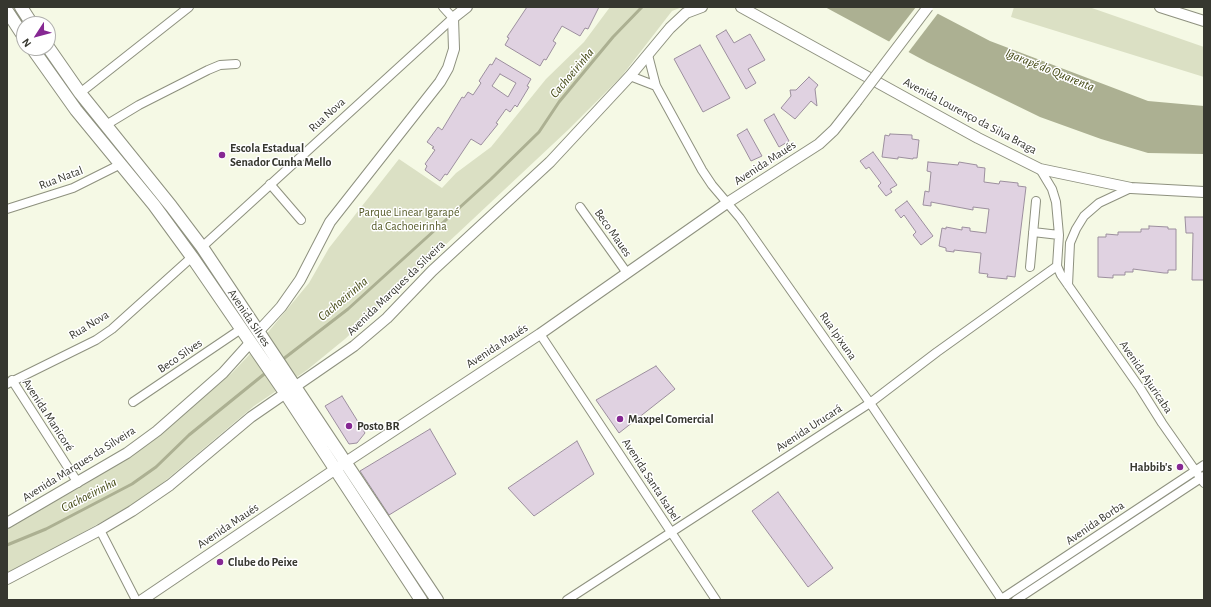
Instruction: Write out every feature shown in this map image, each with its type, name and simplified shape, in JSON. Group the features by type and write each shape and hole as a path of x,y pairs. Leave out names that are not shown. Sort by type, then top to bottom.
{"main road":[{"path":"20,7 26,16"},
{"path":"7,11 16,25"},
{"name":"Avenida Silves","path":"38,56 76,110 154,205 192,256 241,329 257,340"},
{"name":"Avenida Silves","path":"54,56 80,93 202,247 257,340 289,387 346,462 437,600"},
{"name":"Avenida Silves","path":"289,387 335,469 421,600"}],"street":[{"path":"80,93 189,7"},
{"path":"443,7 453,18"},
{"name":"Rua Nova","path":"202,247 453,18 467,7"},
{"name":"Avenida Marques da Silveira","path":"7,578 100,530 170,484 232,431 289,387 354,346 387,318 432,271 550,162 630,76 670,28 686,13 702,7"},
{"name":"Avenida Lourenço da Silva Braga","path":"742,7 978,138 1040,169 1131,188 1204,192"},
{"name":"Avenida Maués","path":"142,600 335,469 540,334 727,203 819,144 834,130 928,7"},
{"path":"1160,7 1204,21"},
{"name":"Avenida Marques da Silveira","path":"7,523 78,484 127,453 156,431 223,374 257,340 300,280 330,222 440,82 448,68 454,49 453,18"},
{"name":"Rua Ipixuna","path":"648,55 656,86 702,170 740,218 870,403 1001,600"},
{"path":"106,125 139,105 208,70 220,65 236,64"},
{"path":"630,76 656,86"},
{"name":"Rua Natal","path":"7,209 73,188 121,164"},
{"path":"1040,169 1052,189 1056,202 1059,235 1057,266"},
{"path":"270,184 301,220"},
{"path":"1068,285 1070,243 1084,216 1100,203 1131,188"},
{"path":"1030,267 1036,201"},
{"name":"Beco Maues","path":"580,207 627,273"},
{"path":"1033,232 1059,235"},
{"name":"Rua Nova","path":"9,382 96,340 112,328 192,256"},
{"name":"Avenida Ajuricaba","path":"1057,266 1068,285 1140,388 1162,423 1201,477"},
{"name":"Avenida Urucará","path":"567,600 670,531 870,403 936,352 1057,266"},
{"name":"Beco Silves","path":"132,402 241,329"},
{"name":"Avenida Santa Isabel","path":"540,334 716,600"},
{"name":"Avenida Manicoré","path":"9,382 78,484"},
{"name":"Avenida Borba","path":"1016,600 1201,477 1204,465"},
{"name":"Avenida Borba","path":"1001,600 1201,477"},
{"path":"100,530 136,600"}],"green space":[{"name":"Parque Linear Igarapé da Cachoeirinha","path":"610,7 682,7 672,11 621,77 568,130 345,339 307,370 254,406 146,497 7,575 7,528 81,487 135,453 232,373 249,355 309,283 329,248 399,159 442,188 456,173 491,147 546,79 584,42"},
{"path":"1014,7 1089,7 1204,47 1204,77 1011,17"}],"water":[{"name":"Igarapé do Quarenta","path":"825,7 925,7 990,41 1148,101 1204,106 1204,154 1148,153 1101,139 1040,117 927,62"}],"pier":[{"path":"916,7 930,7 939,12 907,54 888,43"}],"building":[{"path":"527,7 599,7 588,29 585,28 580,36 562,26 553,41 556,43 546,60 544,59 540,66 505,45 509,38 507,37"},
{"path":"726,30 734,43 750,34 765,60 748,69 756,83 746,89 716,36"},
{"path":"700,45 730,98 703,112 674,59"},
{"path":"496,58 531,79 527,86 529,87 517,107 515,105 510,112 506,109 496,123 498,124 481,145 471,139 447,175 445,174 440,181 425,170 427,166 425,164 435,150 432,148 434,147 427,142 438,127 442,130 462,97 464,98 468,92 473,95 481,83 479,81 490,64 492,65","holes":["500,74 516,83 508,97 492,86"]},
{"path":"809,77 818,85 815,89 817,106 811,101 795,119 781,108 791,96 790,90 796,90"},
{"path":"774,114 789,141 779,147 764,120"},
{"path":"747,129 762,156 751,161 737,135"},
{"path":"890,134 912,135 912,139 919,140 917,158 913,159 898,157 898,159 882,157 885,135 889,136"},
{"path":"873,152 897,185 890,189 892,192 886,196 878,186 881,183 869,167 866,169 860,161"},
{"path":"928,162 958,165 959,162 977,165 977,167 985,168 984,182 999,184 1000,181 1018,183 1018,186 1026,187 1015,277 1007,276 1007,279 987,277 988,274 979,273 981,253 954,250 954,252 946,251 946,248 939,246 942,228 946,229 946,227 962,230 962,227 970,228 970,231 986,233 989,209 973,207 973,210 931,202 931,206 923,205 925,191 929,192 931,172 927,171"},
{"path":"907,201 933,236 921,245 913,235 916,232 904,215 901,218 895,210"},
{"path":"1185,217 1204,217 1204,280 1192,280 1193,233 1186,233"},
{"path":"1149,226 1176,229 1176,270 1168,270 1168,273 1164,273 1133,269 1133,272 1125,272 1125,275 1113,275 1113,278 1098,277 1098,237 1106,237 1106,234 1118,235 1118,232 1141,232 1141,229 1149,229"},
{"path":"656,366 675,389 619,433 596,400"},
{"name":"Posto BR","path":"342,396 365,433 357,443 349,444 325,406"},
{"path":"430,429 456,474 389,515 360,471"},
{"path":"577,441 594,474 534,516 508,488"},
{"path":"778,492 833,568 808,587 752,511"}],"waterway":[{"name":"Cachoeirinha","path":"282,360 348,309 491,179 539,132 559,102 613,37 642,7"},
{"name":"Cachoeirinha","path":"7,545 46,529 132,484 156,467 189,435 268,371"}],"place":[{"name":"Escola Estadual Senador Cunha Mello","path":"222,155"},
{"name":"Maxpel Comercial","path":"620,419"},
{"name":"Posto BR","path":"349,426"},
{"name":"Habbib's","path":"1180,467"},
{"name":"Clube do Peixe","path":"220,562"}]}
